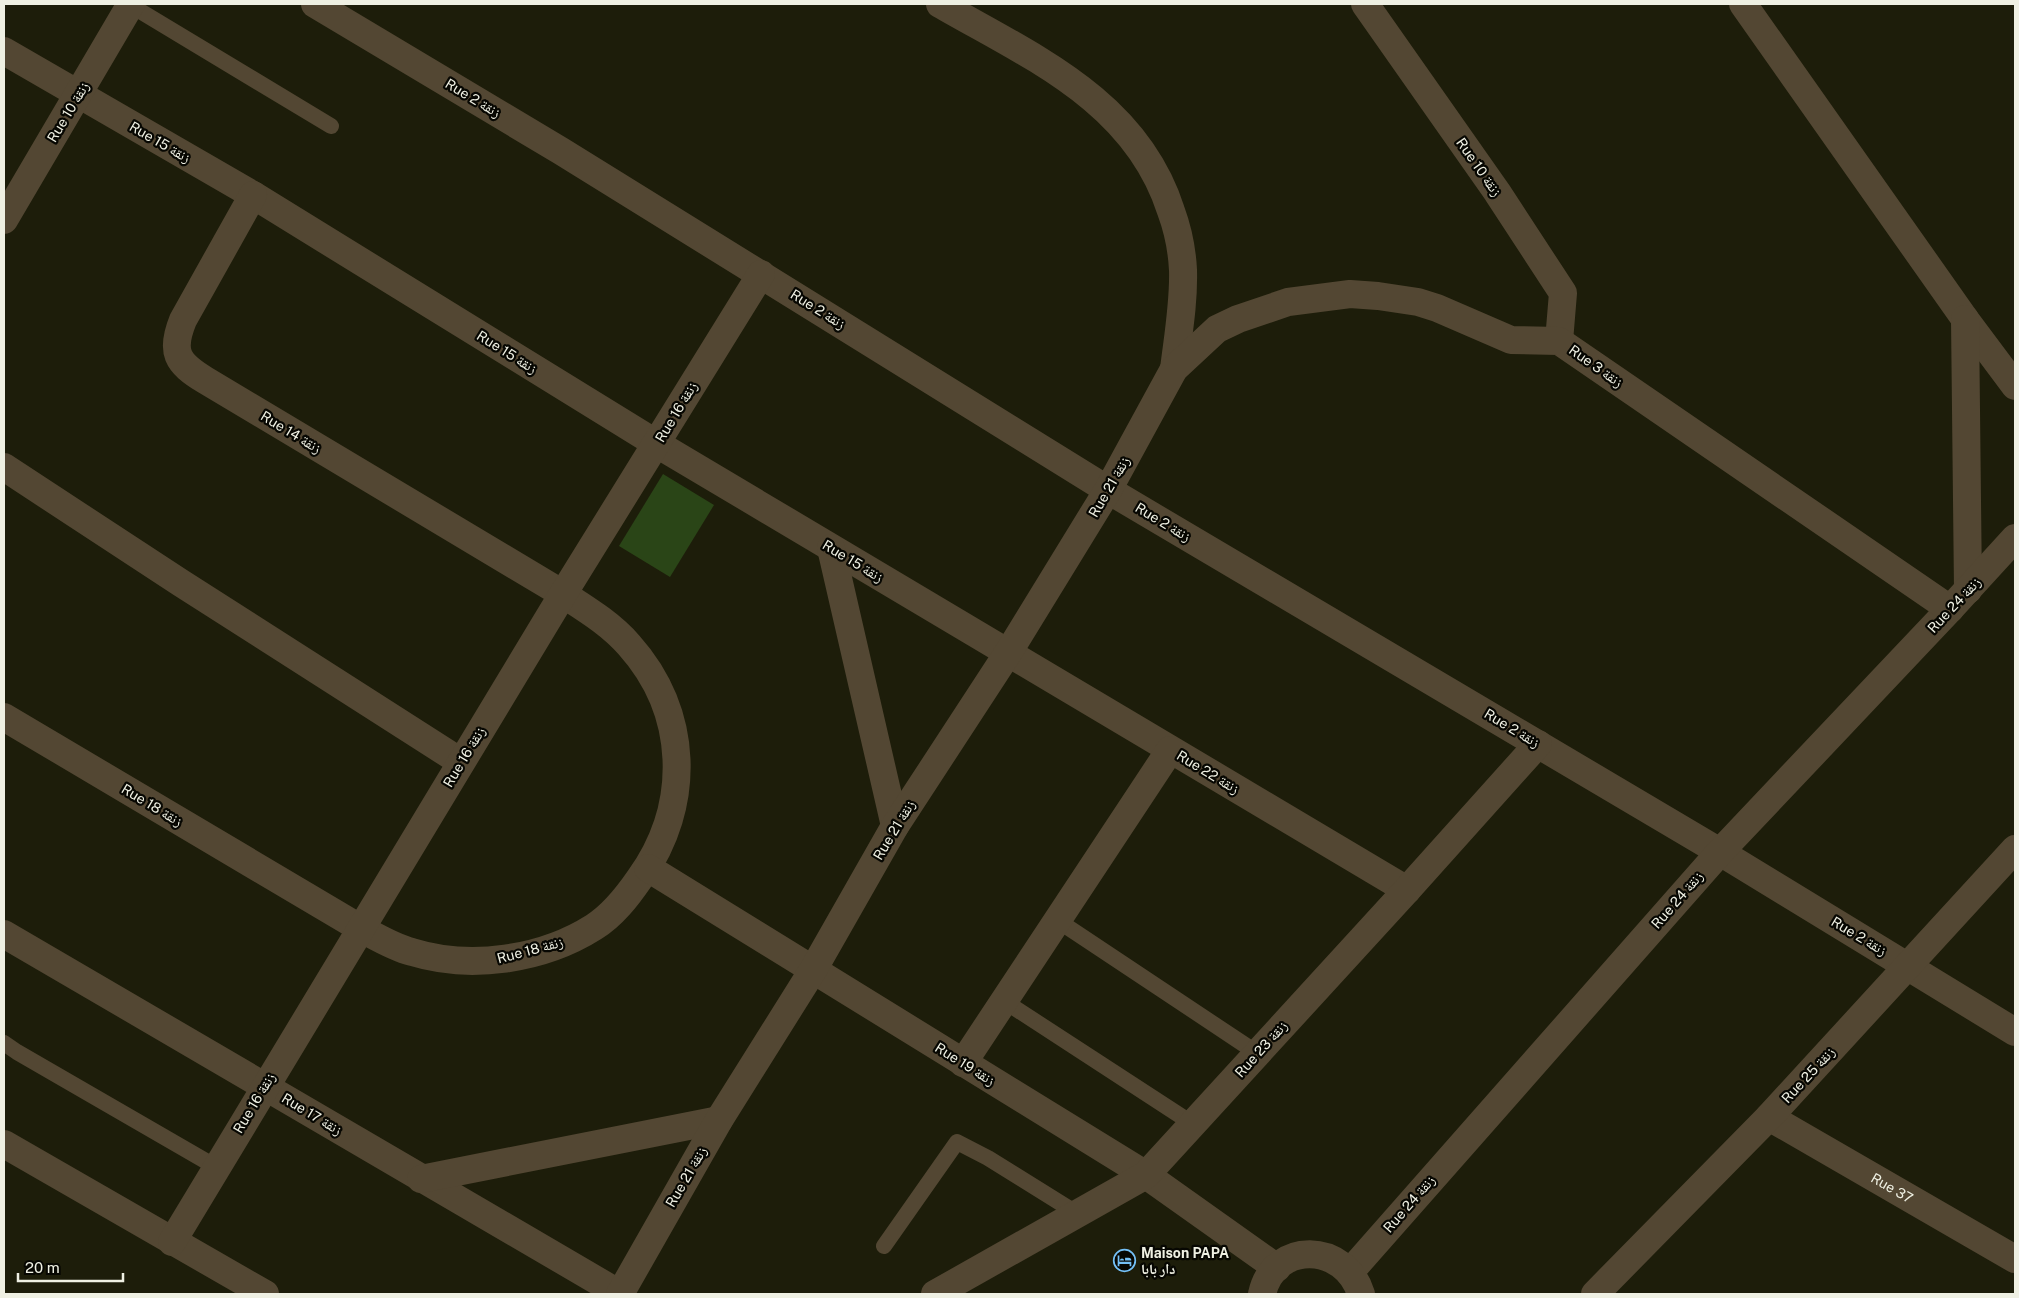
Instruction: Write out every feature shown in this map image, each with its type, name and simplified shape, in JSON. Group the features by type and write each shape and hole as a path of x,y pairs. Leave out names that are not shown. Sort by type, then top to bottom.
{"street":[{"name":"Rue 10 زنقة","path":"4,220 131,4"},
{"name":"Rue 2 زنقة","path":"315,4 561,151 1108,490 1720,852 2015,1032"},
{"path":"940,4 1057,72 1083,90 1121,125 1144,153 1167,198 1180,245 1182,296 1174,369"},
{"name":"Rue 10 زنقة","path":"1365,4 1497,192 1563,293 1560,341"},
{"path":"1743,4 1965,319 2015,386"},
{"name":"Rue 15 زنقة","path":"4,52 252,195 657,444 1008,653"},
{"name":"Rue 14 زنقة","path":"252,195 183,320 177,335 176,350 182,364 205,380 563,594"},
{"name":"Rue 16 زنقة","path":"172,1242 563,594 761,274"},
{"name":"Rue 3 زنقة","path":"1174,369 1217,329 1238,319 1288,302 1350,294 1418,302 1437,308 1511,340 1560,341 1959,600"},
{"path":"1959,600 1965,319"},
{"name":"Rue 21 زنقة","path":"620,1294 719,1120 813,970 895,826 1008,653 1108,490 1174,369"},
{"path":"4,467 461,762"},
{"name":"Rue 24 زنقة","path":"1355,1283 1720,852 1959,600 2015,538"},
{"path":"831,548 895,826"},
{"name":"Rue 18 زنقة","path":"4,717 390,944 432,958 473,961 515,956 561,942 595,926 610,915 648,868 669,821 676,793 678,768 675,737 660,690 629,644 609,626 563,594"},
{"name":"Rue 22 زنقة","path":"1008,653 1408,890"},
{"name":"Rue 23 زنقة","path":"936,1294 1146,1175 1408,890 1538,744"},
{"path":"963,1062 1170,750"},
{"name":"Rue 25 زنقة","path":"1594,1294 1769,1117 2015,849"},
{"name":"Rue 19 زنقة","path":"648,868 1146,1175 1277,1268"},
{"name":"Rue 17 زنقة","path":"4,934 620,1294"},
{"name":"Rue 37","path":"1769,1117 2015,1259"},
{"path":"421,1178 719,1120"},
{"path":"4,1144 265,1294"},
{"path":"1262,1294 1265,1284 1277,1268 1294,1257 1314,1254 1334,1259 1355,1283"}],"lane":[{"path":"131,4 331,126"},
{"path":"1057,920 1257,1053"},
{"path":"1004,1001 1192,1124"},
{"path":"4,1042 17,1052 216,1167"},
{"path":"884,1246 957,1142 988,1158 1078,1214"}],"building":[{"path":"663,474 714,505 670,577 619,546"}],"place":[{"name":"Maison PAPA دار بابا","path":"1125,1261"}]}
